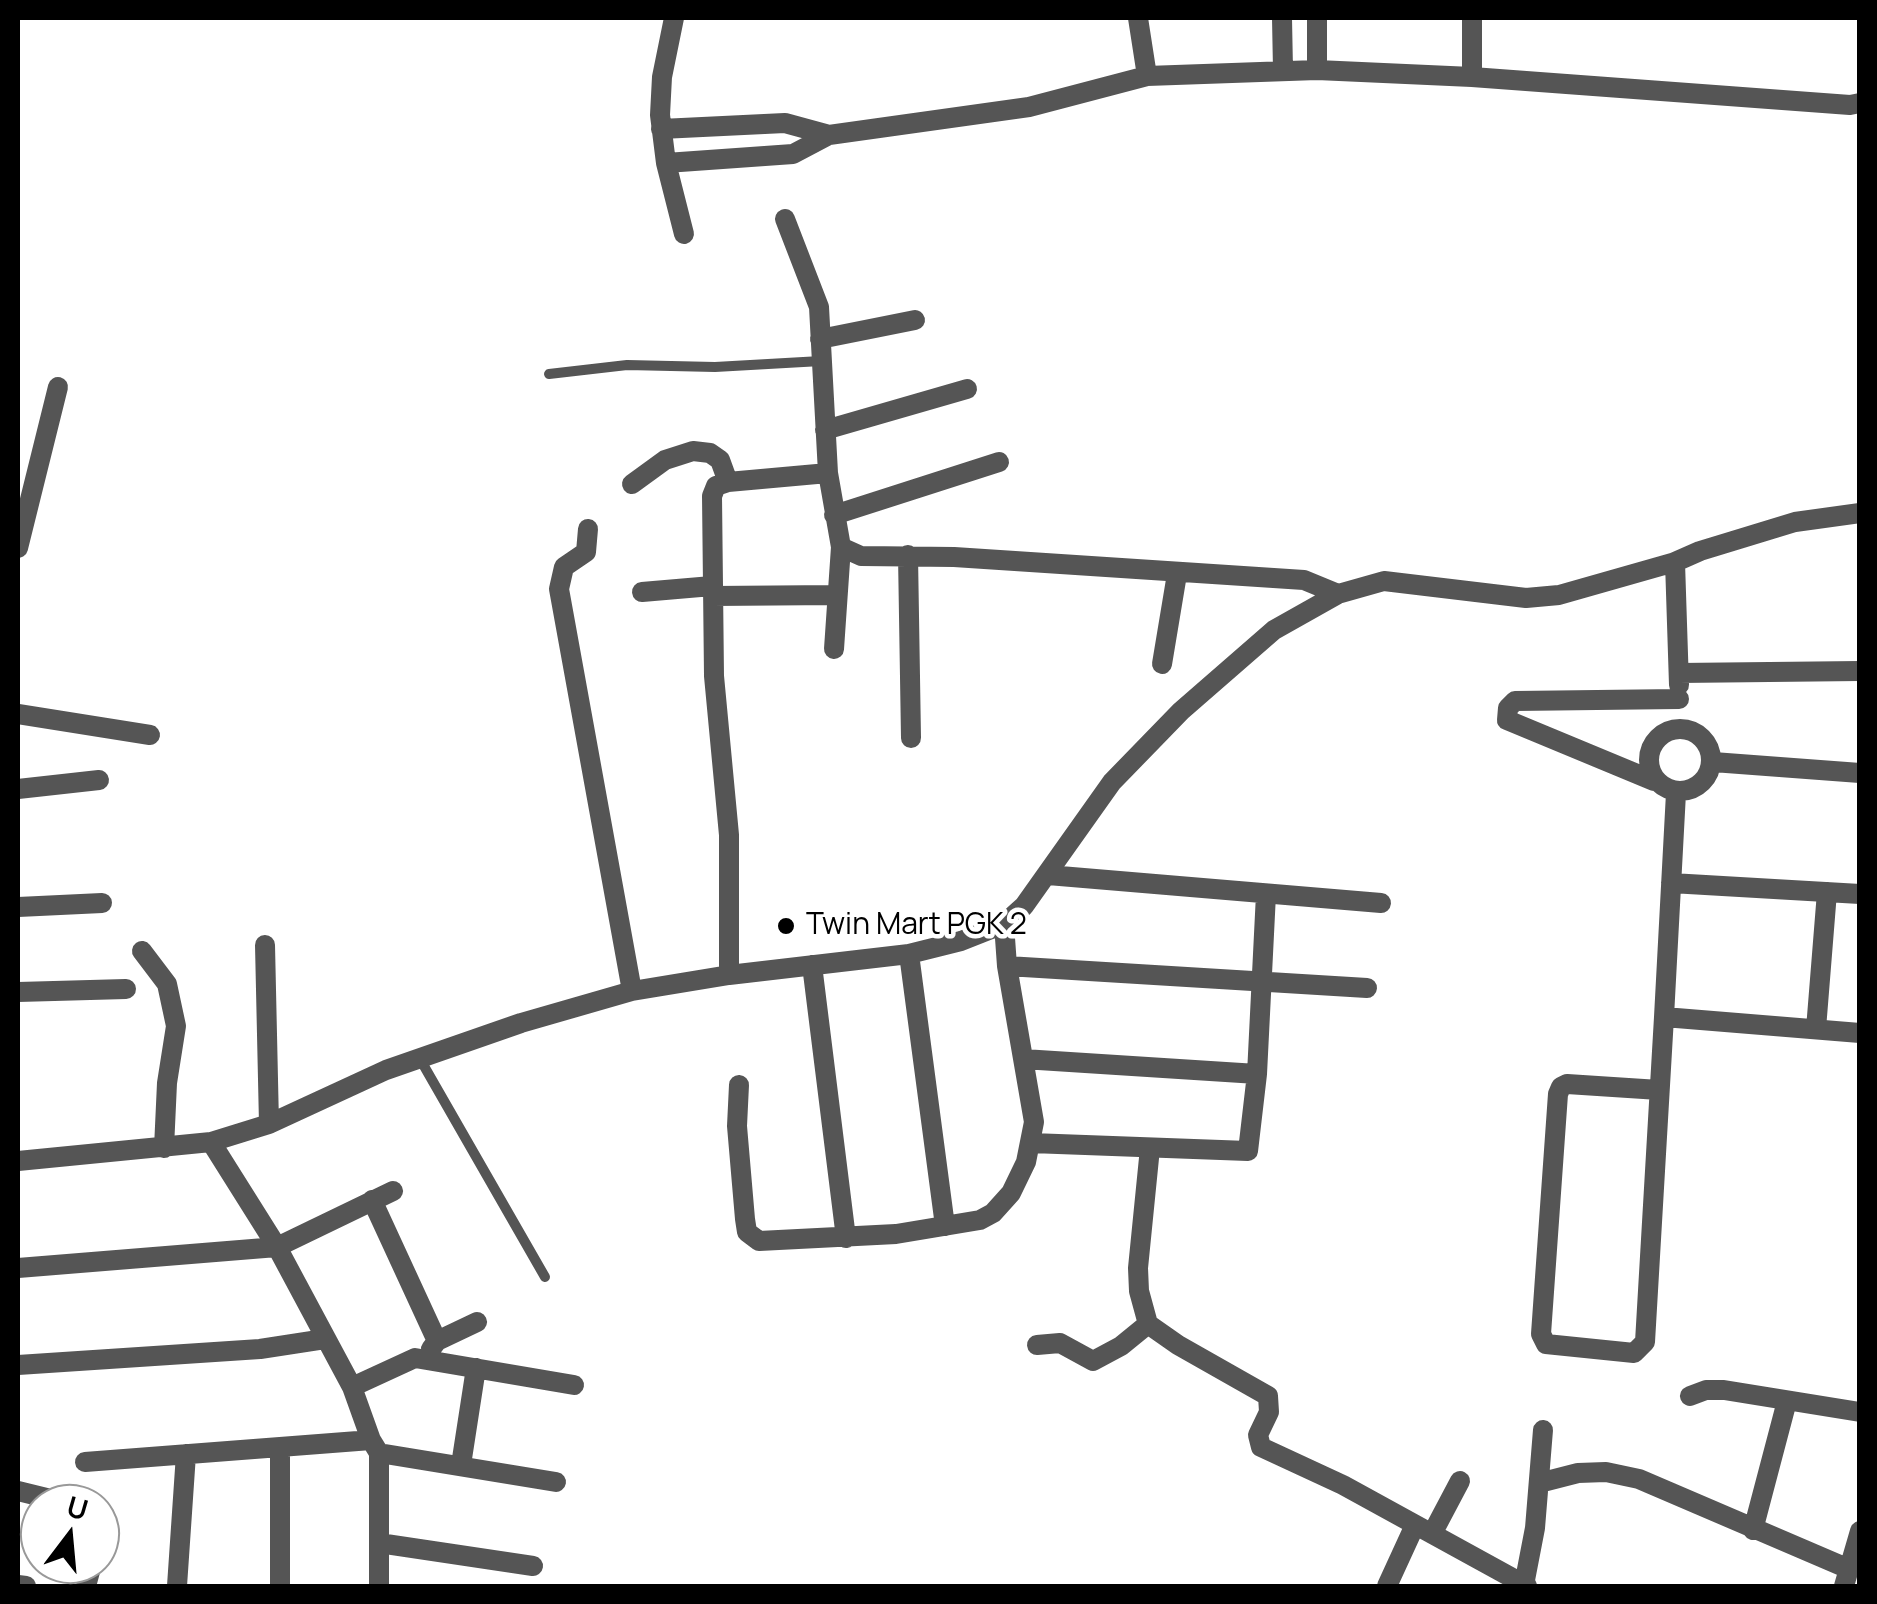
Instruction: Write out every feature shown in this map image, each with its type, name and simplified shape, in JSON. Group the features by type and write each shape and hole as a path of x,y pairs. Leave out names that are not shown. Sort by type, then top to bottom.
{"street":[{"path":"674,18 662,77 662,129 666,163 684,234"},
{"path":"1138,18 1147,76"},
{"path":"1282,18 1283,70"},
{"path":"1317,18 1317,70"},
{"path":"1472,18 1472,77"},
{"path":"666,163 793,154 829,135 1029,107 1147,76 1317,70 1860,104"},
{"path":"662,129 784,122 829,135"},
{"path":"785,219 816,295 828,473 840,548 834,649"},
{"path":"821,350 915,320"},
{"path":"18,548 58,387"},
{"path":"826,430 967,389"},
{"path":"632,484 665,460 692,450 710,453 720,460 728,482"},
{"path":"834,515 999,462"},
{"path":"730,975 729,836 714,676 712,496 716,486 728,482 828,473"},
{"path":"18,1161 211,1142 269,1124 347,1086 420,1059 521,1023 632,991 909,954 961,941 1004,924 1024,906 1112,782 1181,710 1274,630 1338,594 1384,580 1526,598 1559,595 1795,522 1860,513"},
{"path":"588,529 586,552 564,567 559,589 632,991"},
{"path":"840,548 861,556 908,555 1304,580 1338,594"},
{"path":"908,555 911,738"},
{"path":"1675,562 1680,727"},
{"path":"1162,664 1177,574"},
{"path":"642,592 836,594"},
{"path":"1678,673 1860,671"},
{"path":"1654,781 1647,758 1657,736 1680,727 1704,738 1712,762 1701,785 1676,793 1508,720 1508,708 1516,701 1680,699"},
{"path":"18,714 150,735"},
{"path":"1712,762 1860,773"},
{"path":"18,790 99,780"},
{"path":"1659,1090 1567,1084 1561,1087 1541,1334 1546,1344 1634,1353 1645,1342 1676,793"},
{"path":"1048,875 1381,904"},
{"path":"1671,884 1860,894"},
{"path":"1816,1030 1827,892"},
{"path":"1031,1143 1248,1151 1257,1074 1266,894"},
{"path":"18,906 102,903"},
{"path":"740,1085 737,1126 747,1232 767,1243 896,1234 980,1220 1003,1205 1018,1179 1034,1122 1007,966 1004,924"},
{"path":"265,946 269,1124"},
{"path":"142,951 168,984 176,1026 167,1084 164,1148"},
{"path":"909,954 945,1226"},
{"path":"812,964 846,1238"},
{"path":"1007,966 1367,988"},
{"path":"18,992 126,989"},
{"path":"1664,1017 1860,1033"},
{"path":"1023,1059 1257,1074"},
{"path":"211,1142 277,1247 352,1388 375,1447 379,1586"},
{"path":"1150,1148 1138,1268 1138,1292 1148,1324 1268,1396 1269,1412 1258,1434 1261,1447 1343,1485 1526,1586 1536,1528 1543,1430"},
{"path":"18,1268 277,1247 393,1191"},
{"path":"372,1200 431,1350 476,1368 574,1386"},
{"path":"352,1388 431,1350 477,1322"},
{"path":"1037,1346 1060,1343 1093,1362 1148,1324"},
{"path":"18,1365 260,1349 324,1339"},
{"path":"461,1465 476,1368"},
{"path":"1690,1396 1706,1390 1724,1390 1860,1412"},
{"path":"1753,1530 1787,1401"},
{"path":"85,1462 280,1447 375,1447 556,1482"},
{"path":"280,1447 280,1586"},
{"path":"178,1586 186,1454"},
{"path":"1539,1483 1578,1473 1606,1472 1639,1479 1753,1530 1848,1581 1860,1531"},
{"path":"1387,1586 1460,1481"},
{"path":"379,1542 532,1566"},
{"path":"18,1585 26,1586"}],"lane":[{"path":"549,374 627,364 716,367 821,350"},
{"path":"420,1059 545,1277"}],"place":[{"name":"Twin Mart PGK 2","path":"786,926"}]}
